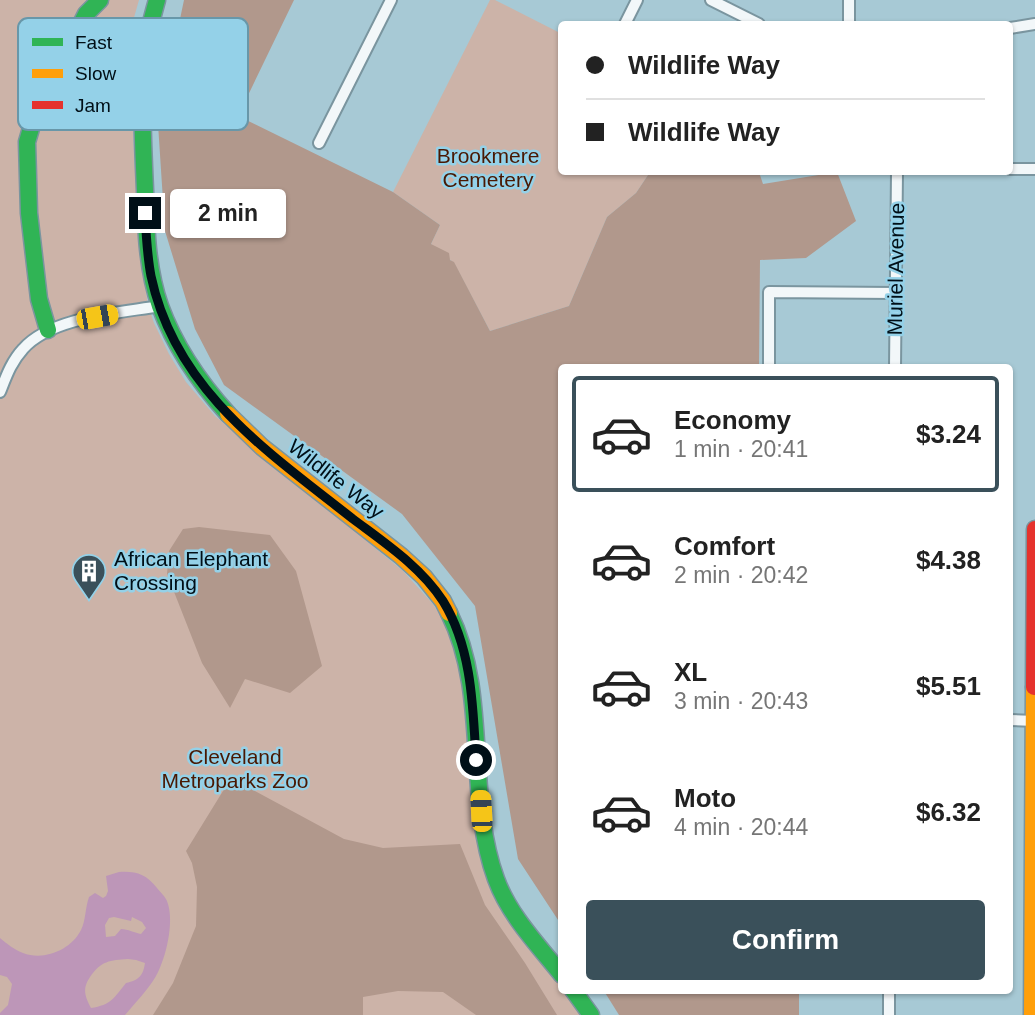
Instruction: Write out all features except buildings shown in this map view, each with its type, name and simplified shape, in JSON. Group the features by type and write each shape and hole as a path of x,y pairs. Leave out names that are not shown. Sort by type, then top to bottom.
{"street":[{"path":"84,18 100,0"},
{"name":"Wildlife Way","path":"153,18 157,0"},
{"path":"319,143 391,0"},
{"path":"626,21 637,0"},
{"path":"711,0 753,21"},
{"path":"849,0 849,21"},
{"path":"1013,28 1035,24"},
{"path":"30,130 27,142 29,213 39,299 48,330"},
{"name":"Wildlife Way","path":"142,130 146,231 151,275 171,331 189,366 233,420 262,447 401,556 443,601 460,635 472,695 482,825 496,880 515,916 558,970"},
{"path":"1013,169 1035,169"},
{"name":"Muriel Avenue","path":"895,364 897,175"},
{"path":"769,364 769,292 895,293"},
{"path":"0,392 8,372 25,347 48,330 66,323 160,306"},
{"path":"1032,1015 1035,529"},
{"path":"1013,720 1034,720"},
{"path":"576,994 590,1015"},
{"path":"889,994 889,1015"}],"green space":[{"name":"Cleveland Metroparks Zoo","path":"0,0 139,0 134,18 18,18 18,130 133,130 148,305 169,354 186,382 215,416 403,571 442,618 455,649 462,683 471,790 484,862 558,980 558,994 567,994 580,1015 0,1015"},
{"name":"Brookmere Cemetery","path":"490,0 495,0 558,32 558,175 648,175 636,193 607,217 569,306 490,331 454,263 431,244 440,225 393,192"}],"shaded area":[{"path":"184,0 294,0 248,95 248,18 180,18"},
{"path":"248,121 393,192 440,225 431,244 449,253 450,260 454,262 490,331 569,306 607,217 636,193 648,175 760,175 763,184 818,175 838,175 856,221 806,258 760,260 759,364 558,364 558,920 518,859 475,606 402,514 224,385 195,329 165,231 158,130 248,130"},
{"path":"199,527 270,535 296,571 322,666 290,693 245,679 230,708 202,663 167,574 169,551 183,529"},
{"path":"231,778 344,839 383,848 460,844 485,905 557,1015 476,1015 443,992 398,991 363,997 363,1015 153,1015 173,983 196,926 197,887 192,863 186,851"},
{"path":"119,872 140,874 153,883 167,901 170,919 166,950 160,968 149,986 125,1015 0,1015 8,1005 12,984 7,977 0,975 0,938 17,950 31,955 48,955 64,948 81,930 89,897 95,893 103,898 106,896 106,876","holes":["132,917 142,922 146,928 141,934 121,929 115,936 106,937 105,925 109,918 131,921","128,959 145,963 142,974 126,983 108,1003 91,1008 85,993 90,977 106,962"]},
{"path":"606,994 799,994 799,1015 619,1015"}],"traffic: fast":[{"path":"84,18 100,0"},
{"path":"152,18 157,0"},
{"path":"30,130 27,142 29,213 39,299 48,330"},
{"path":"143,130 150,263 160,306 180,350 228,414"},
{"path":"449,613 462,644 469,677 481,813 496,879 516,917 558,970"},
{"path":"576,994 591,1015"}],"traffic: slow":[{"path":"228,414 262,447 401,556 424,577 449,613"},
{"path":"1032,1015 1034,687"}],"traffic: jam":[{"path":"1034,687 1035,529"}],"place":[{"name":"African Elephant Crossing","path":"89,601"}],"route":[{"path":"145,213 151,275 160,306 189,366 209,393 262,447 401,556 443,601 460,635 472,695 476,760"}]}
